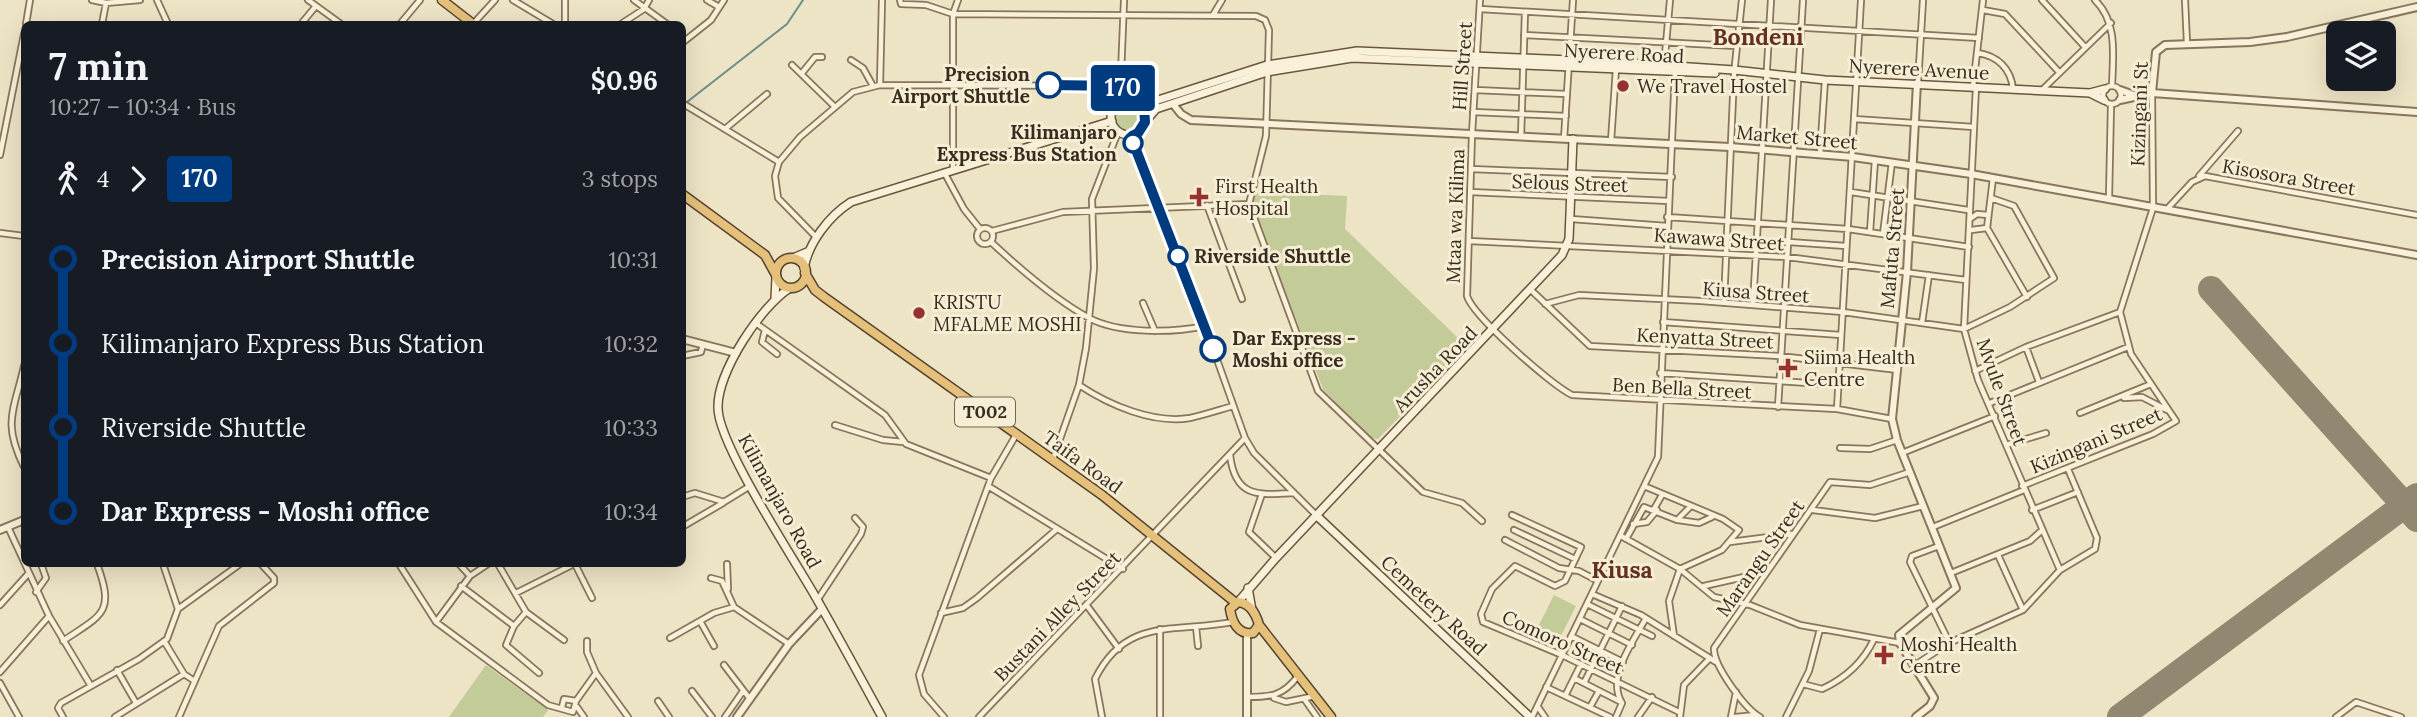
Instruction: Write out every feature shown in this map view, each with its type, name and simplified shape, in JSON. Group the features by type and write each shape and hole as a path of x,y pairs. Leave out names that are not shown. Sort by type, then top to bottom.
{"highway":[{"path":"442,0 469,21"},
{"path":"686,197 765,255 782,286 793,288 804,281 805,270 789,259 765,255"},
{"path":"776,276 778,265 789,259"},
{"name":"Taifa Road","path":"805,270 815,290 1154,534 1235,605 1233,622"},
{"name":"Taifa Road","path":"793,288 815,290"},
{"path":"1235,605 1252,610 1269,639 1331,717"},
{"path":"1233,622 1250,633 1269,639"},
{"path":"1250,633 1259,625"}],"main road":[{"name":"Nyerere Road","path":"1137,99 1144,102 1155,101 1267,69 1357,51 1475,60 1747,73"},
{"name":"Nyerere Road","path":"1145,122 1152,112 1267,69"},
{"name":"Nyerere Avenue","path":"1747,73 1856,82 2090,93"},
{"path":"2090,93 2108,87"},
{"path":"2090,93 2108,103"},
{"path":"1125,98 1137,99 1144,107 1145,122 1138,133 1132,136 1118,132 1112,121 1115,108 1125,98"},
{"path":"805,270 807,252 817,237 837,212 851,202 1112,121"},
{"path":"1567,247 1571,219 1573,139"},
{"name":"Arusha Road","path":"1235,605 1276,558 1531,290 1567,247"},
{"path":"789,259 807,252"},
{"path":"775,298 776,276"},
{"name":"Kilimanjaro Road","path":"793,288 775,298 736,353 720,392 718,408 726,437 751,485 882,717"},
{"name":"Cemetery Road","path":"1317,516 1531,717"},
{"path":"1248,588 1252,610"}],"street":[{"path":"26,21 30,0"},
{"path":"92,0 106,3 140,0"},
{"path":"157,0 167,21"},
{"path":"309,0 337,21"},
{"path":"402,21 420,0"},
{"path":"476,21 495,0"},
{"path":"513,0 547,21"},
{"path":"565,0 565,21"},
{"path":"634,0 662,21"},
{"path":"626,21 644,9 649,0"},
{"path":"707,0 719,8"},
{"path":"686,40 711,20 724,0"},
{"path":"880,85 882,0"},
{"path":"900,0 901,5 926,5 953,14 1212,15 1256,16 1265,20 1269,30 1267,125 1248,204 1318,391 1423,492 1458,502 1482,521"},
{"path":"953,169 953,14 958,0"},
{"path":"1125,0 1122,86 1125,98"},
{"path":"1212,15 1222,0"},
{"name":"Hill Street","path":"1472,134 1480,0"},
{"path":"1564,139 1573,0"},
{"path":"1664,68 1670,0"},
{"path":"1724,303 1734,72 1742,0"},
{"path":"1753,304 1771,0"},
{"path":"1778,407 1796,77 1803,0"},
{"path":"1837,409 1861,0"},
{"path":"1918,83 1923,0"},
{"name":"Mvule Street","path":"1983,0 1968,210 1971,230 1965,329 1975,371 2032,510 2060,570"},
{"path":"2042,0 2085,47"},
{"path":"2095,0 2104,9 2110,23 2109,198"},
{"path":"2185,0 2187,43"},
{"path":"103,21 106,3"},
{"path":"304,21 316,6"},
{"name":"Kizingani St","path":"2120,312 2153,208 2152,93 2159,49 2187,43 2250,42 2287,37 2417,7"},
{"path":"1479,9 1979,38"},
{"path":"1983,10 2004,14 2059,72"},
{"path":"1521,137 1525,12"},
{"path":"2041,90 2110,23"},
{"path":"1524,35 1666,40 1736,46"},
{"path":"0,155 21,49"},
{"path":"1978,53 2002,64 2011,77 2013,89"},
{"path":"802,74 815,57 822,57"},
{"path":"851,60 863,68 873,86"},
{"path":"792,65 835,107"},
{"path":"1611,141 1616,65"},
{"path":"1623,538 1656,463 1665,249 1672,177 1675,68"},
{"path":"1820,155 1825,80"},
{"name":"Mafuta Street","path":"1892,416 1899,370 1910,239 1918,83"},
{"path":"817,237 778,198 775,177 779,162 800,137 853,92 880,85 1122,86"},
{"path":"2108,87 2134,95"},
{"path":"1475,90 1567,94"},
{"path":"2120,90 2120,100"},
{"path":"2108,103 2152,93 2417,112"},
{"path":"725,129 767,94"},
{"name":"Market Street","path":"1174,104 1181,114 1191,120 1730,147 1853,157 1971,174 2153,208 2168,208 2417,255"},
{"path":"686,105 779,162"},
{"path":"1473,112 1566,116"},
{"path":"1854,118 1974,127"},
{"path":"2199,177 2238,131"},
{"path":"1052,460 1079,386 1091,319 1094,268 1091,209 1095,187 1118,132"},
{"name":"Mtaa wa Kilima","path":"1472,134 1467,296 1471,305 1494,329"},
{"path":"1132,136 1245,438 1254,453 1317,516"},
{"path":"1870,232 1875,160"},
{"path":"1883,234 1892,162"},
{"path":"1471,169 1672,177"},
{"path":"944,172 964,209 980,229 992,231 1063,212 1091,209 1248,204"},
{"name":"Kisosora Street","path":"2168,208 2199,177 2417,215"},
{"path":"1993,178 1987,228 2026,297"},
{"name":"Selous Street","path":"1470,192 1669,201"},
{"path":"1851,192 1968,210"},
{"path":"1965,329 2026,297 2050,282 2054,276 2014,206 1991,198"},
{"path":"1207,205 1242,299"},
{"path":"1970,220 1978,214 1989,215"},
{"path":"1667,217 1848,229 1969,247"},
{"path":"1571,219 1667,226"},
{"path":"1971,230 1987,228"},
{"path":"980,229 977,237 979,241 986,244 991,242"},
{"path":"991,242 992,231"},
{"path":"0,233 21,236"},
{"name":"Kawawa Street","path":"1469,241 1787,257 1966,280"},
{"path":"991,242 1013,262 1091,319 1155,332 1205,326"},
{"path":"1788,242 1846,246"},
{"path":"1922,323 1929,275"},
{"name":"Kenyatta Street","path":"1531,290 1590,346 1780,356 1899,370"},
{"name":"Kiusa Street","path":"1545,304 1574,295 1753,304 1843,312 1965,329"},
{"path":"1143,303 1155,332"},
{"path":"1975,371 2026,347 2120,312"},
{"name":"Kizingani Street","path":"1933,527 2162,430 2176,421 2128,347 2120,312"},
{"path":"1663,322 1841,335"},
{"path":"757,324 885,415 904,442"},
{"name":"Ben Bella Street","path":"1494,329 1551,383 1572,395 1837,409 1892,416"},
{"path":"765,330 762,342 777,354"},
{"path":"686,340 736,353"},
{"path":"686,355 701,352 703,343"},
{"path":"2026,347 2039,382"},
{"path":"1990,403 2128,347"},
{"path":"1660,373 1839,385"},
{"path":"21,377 10,419 16,450 21,461"},
{"path":"2080,412 2151,384"},
{"path":"1079,386 1107,403 1161,416 1187,418 1233,406"},
{"path":"2120,398 2142,397 2168,411"},
{"path":"1892,416 1897,440 1951,573 1955,591 1899,635 1900,643 1934,698 1930,706 1916,717"},
{"path":"1902,453 1995,416"},
{"path":"835,425 883,440 904,442 991,478"},
{"path":"2006,444 2046,433"},
{"path":"944,717 924,694 919,675 991,478 1017,434"},
{"name":"Bustani Alley Street","path":"979,717 1088,607 1245,438"},
{"path":"1840,448 1870,449 1897,440"},
{"path":"16,450 21,448"},
{"path":"1230,454 1236,481 1245,489 1262,494 1295,494"},
{"path":"1914,665 1949,643 2023,610 2060,570 2095,549 2097,544 2068,469"},
{"name":"Marangu Street","path":"1718,662 1714,648 1752,596 1791,534 1813,510 1832,481 1866,485 1910,472"},
{"path":"686,525 751,485"},
{"path":"988,486 1123,569"},
{"path":"1644,486 1713,516 1737,528 1739,533 1715,554 1680,569 1669,601 1674,636"},
{"path":"2032,510 2078,492"},
{"path":"686,496 695,494 724,502"},
{"path":"1262,494 1249,532 1276,558"},
{"path":"1633,524 1647,522 1662,495"},
{"path":"1813,510 1875,518 1923,506"},
{"path":"1531,717 1598,581 1643,507 1655,509 1678,520 1702,523 1713,516"},
{"path":"1678,520 1690,507"},
{"path":"1512,515 1581,547 1569,570"},
{"path":"818,600 861,534 863,527 855,518"},
{"path":"0,530 21,522"},
{"path":"8,527 21,559"},
{"path":"940,613 963,608 977,598 1057,529"},
{"path":"1514,530 1575,559"},
{"path":"1951,573 2036,538 2041,531"},
{"path":"1730,542 1791,534"},
{"path":"1623,538 1680,569 1694,584 1704,586 1724,579 1767,571"},
{"path":"1505,540 1598,581"},
{"path":"1940,546 1910,559 1917,580 1949,643"},
{"path":"1998,555 2023,610"},
{"path":"727,564 728,590"},
{"name":"Comoro Street","path":"1569,570 1565,581 1555,586 1515,566 1492,589 1481,614 1488,624 1591,668 1653,698 1679,715"},
{"path":"24,567 63,641 91,686"},
{"path":"36,592 46,578 42,567"},
{"path":"63,641 102,611 107,596 98,567"},
{"path":"164,567 178,609"},
{"path":"63,717 59,705 164,641 178,609 236,567"},
{"path":"178,717 219,626 274,583 274,578 264,567"},
{"path":"401,567 436,622 548,705 575,710 584,717"},
{"path":"462,567 470,576"},
{"path":"436,622 461,586 484,567"},
{"path":"500,567 526,612 564,640"},
{"path":"516,593 568,567"},
{"path":"576,567 592,598"},
{"path":"0,605 27,574"},
{"path":"711,578 720,579 728,590 734,607 789,644"},
{"path":"461,586 514,626"},
{"path":"1704,586 1714,597 1756,607 1820,629 1874,639 1891,639 1900,643"},
{"path":"1592,593 1646,618 1718,662 1736,692 1758,716"},
{"path":"1752,596 1756,607"},
{"path":"1587,604 1652,636"},
{"path":"1584,683 1622,606"},
{"path":"670,638 720,610 734,607"},
{"path":"1088,607 1119,649"},
{"path":"737,717 789,644 822,609"},
{"path":"526,612 514,626 506,645 539,673"},
{"path":"0,672 49,616"},
{"path":"1621,702 1616,694 1616,680 1646,618"},
{"path":"1580,619 1632,645"},
{"path":"700,621 714,646"},
{"path":"1102,717 1095,680 1119,649 1135,634 1233,622"},
{"path":"1196,627 1198,646"},
{"path":"1160,629 1160,717"},
{"path":"1786,717 1812,662 1820,629"},
{"path":"1247,717 1250,633"},
{"path":"1571,636 1623,662"},
{"path":"1803,684 1822,689 1839,680 1857,666 1874,639"},
{"path":"164,641 184,674 193,680"},
{"path":"587,641 587,652 596,673 628,717"},
{"path":"1679,715 1684,685 1709,658"},
{"path":"1566,696 1581,664"},
{"path":"724,665 750,699"},
{"path":"117,670 136,704"},
{"path":"575,710 576,701 596,673"},
{"path":"115,717 184,674"},
{"path":"1273,697 1290,686 1299,676"},
{"path":"1574,678 1621,702"},
{"path":"0,683 19,717"},
{"path":"1546,687 1610,717"},
{"path":"692,691 712,717"},
{"path":"725,717 743,691"},
{"path":"1590,707 1599,691"},
{"path":"1736,692 1733,717 1758,716"},
{"path":"1247,697 1273,697 1286,702 1315,696"},
{"path":"1638,717 1653,698"},
{"path":"562,708 564,699 576,701"},
{"path":"1305,700 1317,717"},
{"path":"658,701 669,717"},
{"path":"1616,717 1621,702"},
{"path":"2336,717 2356,702 2401,717"},
{"path":"1537,706 1545,717"}],"green space":[{"path":"1130,104 1140,108 1144,118 1140,128 1130,132 1120,128 1116,118 1120,108"},
{"path":"1256,192 1347,196 1345,229 1457,337 1463,351 1378,439 1371,438 1323,389 1255,214 1253,203"},
{"path":"1554,595 1576,606 1555,648 1533,637"},
{"path":"486,665 548,710 543,717 449,717"}],"waterway":[{"path":"687,102 787,24 803,0"}],"runway":[{"path":"2211,289 2417,519"},
{"path":"2120,717 2417,496"}],"bus line":[{"name":"170","path":"1049,85 1122,86 1125,98 1137,99 1142,103 1146,117 1144,127 1132,136 1133,142 1140,166 1213,349"}],"place":[{"name":"Precision Airport Shuttle","path":"1049,85"},
{"name":"We Travel Hostel","path":"1623,86"},
{"name":"Kilimanjaro Express Bus Station","path":"1133,143"},
{"name":"First Health Hospital","path":"1199,197"},
{"name":"Riverside Shuttle","path":"1178,256"},
{"name":"KRISTU MFALME MOSHI","path":"919,313"},
{"name":"Dar Express - Moshi office","path":"1213,349"},
{"name":"Siima Health Centre","path":"1788,368"},
{"name":"Moshi Health Centre","path":"1884,655"}],"district":[{"name":"Bondeni","path":"1758,37"},
{"name":"Kiusa","path":"1622,570"}]}
